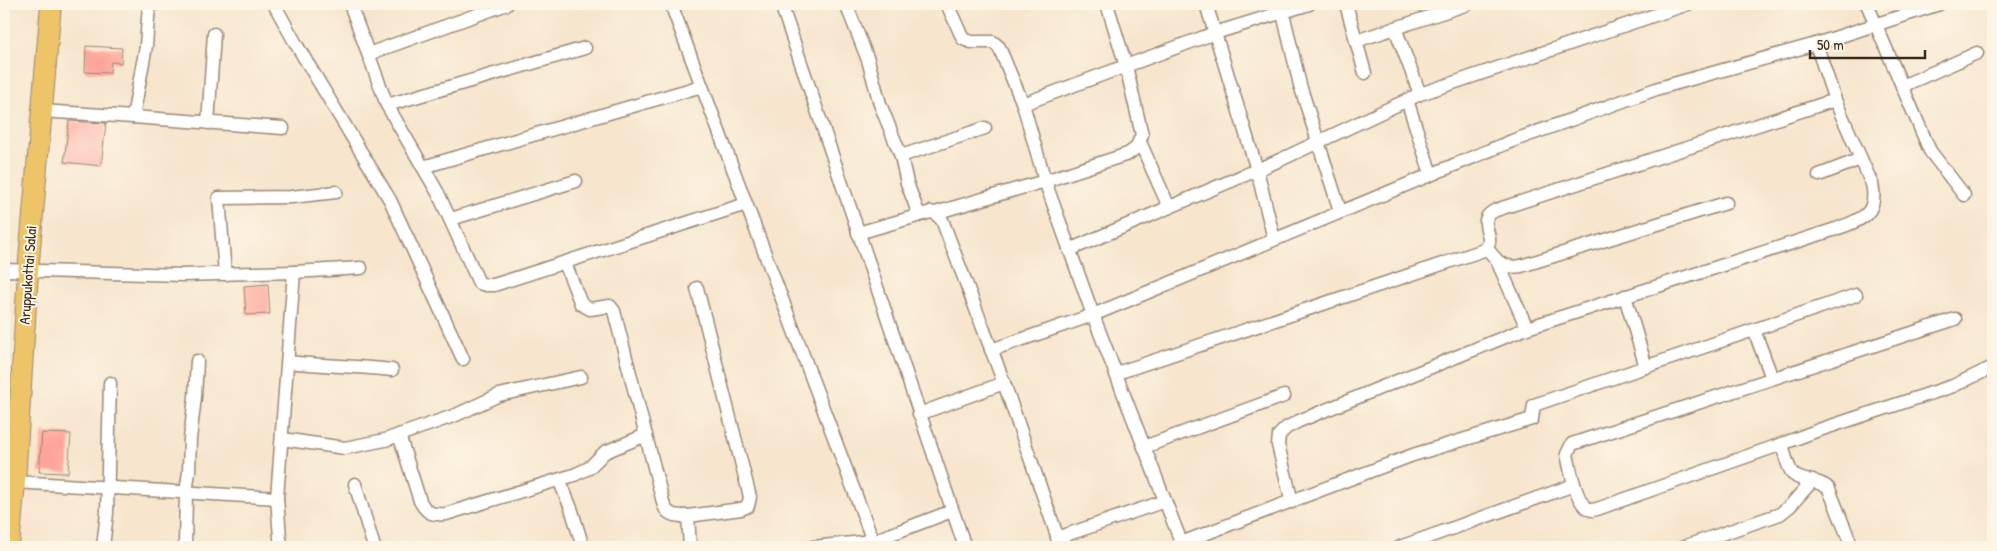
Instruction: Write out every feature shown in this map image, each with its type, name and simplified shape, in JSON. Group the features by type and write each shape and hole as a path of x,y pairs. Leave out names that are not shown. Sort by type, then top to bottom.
{"main road":[{"name":"Aruppukottai Salai","path":"9,547 12,475 51,4"}],"street":[{"path":"133,117 146,46 149,4"},
{"path":"274,4 390,200 463,359"},
{"path":"350,4 387,106 451,219 479,282 486,285 494,285 746,204"},
{"path":"368,54 506,4"},
{"path":"671,4 873,541"},
{"path":"781,4 965,547"},
{"path":"846,4 868,60 880,104 901,156 907,183 920,215"},
{"path":"947,4 963,40 971,42 990,41 996,44 1023,104 1045,181 1093,315 1182,545 1413,455 1532,419 1534,405 1856,295"},
{"path":"858,233 931,212 936,213 1045,181 1128,154 1136,148 1142,134 1126,66 1107,4"},
{"path":"1206,4 1257,170 1274,239"},
{"path":"1023,104 1281,8 1310,4"},
{"path":"1346,4 1365,73"},
{"path":"1356,41 1468,4"},
{"path":"1070,250 1257,170 1420,94 1688,4"},
{"path":"1867,4 1930,151 1964,195"},
{"path":"992,350 1093,315 1512,140 1660,88 1816,44 1939,4"},
{"path":"1281,8 1300,85 1340,211"},
{"path":"1395,28 1420,94"},
{"path":"208,123 214,34"},
{"path":"1292,502 1278,445 1279,435 1286,428 1299,421 1527,328 1836,230 1866,214 1872,206 1875,197 1872,184 1835,100 1816,44"},
{"path":"387,106 585,48"},
{"path":"1902,86 1977,54"},
{"path":"423,167 702,86"},
{"path":"1407,100 1431,174"},
{"path":"1487,248 1489,240 1485,220 1487,215 1496,210 1835,100"},
{"path":"41,111 283,128"},
{"path":"901,156 985,128"},
{"path":"1140,142 1169,207"},
{"path":"1819,175 1861,159"},
{"path":"451,219 576,181"},
{"path":"225,274 219,198 291,197 336,192"},
{"path":"1498,263 1505,267 1521,266 1726,203"},
{"path":"936,213 942,220 1004,382 1059,542 1165,501"},
{"path":"1487,248 1498,263 1527,328"},
{"path":"1117,374 1487,248"},
{"path":"565,263 581,304 590,308 610,306 614,311 666,512 678,516 740,509 748,506 750,497 697,288"},
{"path":"4,270 28,272 225,274 361,268"},
{"path":"282,547 277,498 294,272"},
{"path":"1625,296 1646,367"},
{"path":"1955,319 1572,444 1567,454 1574,485 1584,507 1592,510 1816,431 1953,386 1993,367"},
{"path":"1754,330 1772,378"},
{"path":"185,547 186,492 197,361"},
{"path":"288,362 318,366 392,370"},
{"path":"282,439 345,448 385,440 456,415 498,395 581,377"},
{"path":"919,414 1004,382"},
{"path":"104,547 107,513 106,487 110,383"},
{"path":"1144,447 1284,396"},
{"path":"399,435 420,501 429,514 446,514 560,480 589,468 606,452 646,435"},
{"path":"1782,444 1792,473 1801,478 1825,484 1829,489 1852,547"},
{"path":"12,475 106,487 277,498"},
{"path":"560,480 583,547"},
{"path":"1683,547 1780,514 1790,506 1812,480"},
{"path":"355,484 374,547"},
{"path":"1400,547 1574,485"},
{"path":"813,547 844,546 873,541 952,511"},
{"path":"688,516 690,547"}],"building":[{"path":"86,46 122,48 121,63 111,62 110,73 85,72"},
{"path":"69,121 106,123 101,166 64,162"},
{"path":"268,284 270,314 246,315 244,286"},
{"path":"42,433 71,434 68,473 39,472"}]}
